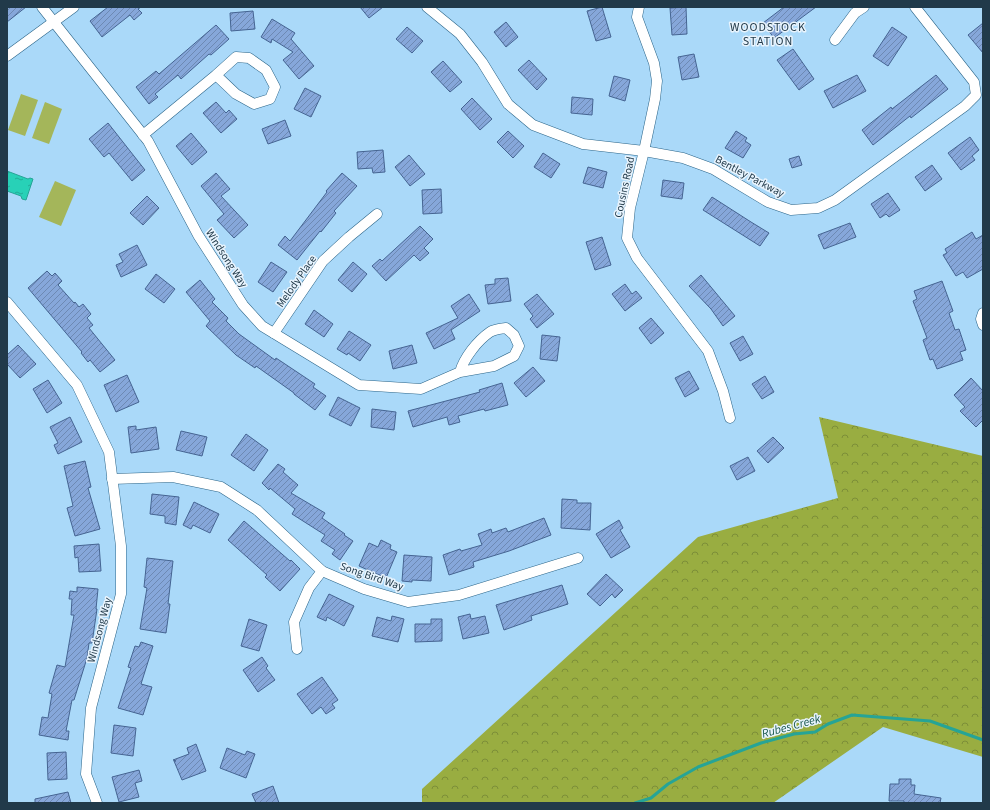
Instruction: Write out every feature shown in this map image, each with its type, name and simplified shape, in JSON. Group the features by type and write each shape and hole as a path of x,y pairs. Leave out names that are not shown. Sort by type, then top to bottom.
{"street":[{"name":"Windsong Way","path":"42,7 148,141 198,235 243,305 262,326 359,385 421,389 460,372 494,366 514,356 518,346 514,335 506,328 497,329 490,332 468,355 462,364 460,372"},
{"path":"7,56 74,7"},
{"name":"Bentley Parkway","path":"427,7 460,34 482,62 508,104 534,125 583,144 644,151 683,158 713,170 768,202 791,210 818,208 836,200 965,106 976,95 974,82 915,7"},
{"name":"Cousins Road","path":"639,7 637,17 653,57 657,81 644,151 630,208 628,238 637,258 708,351 723,391 730,418"},
{"path":"835,40 855,13 864,7"},
{"path":"143,135 236,57 249,58 266,70 275,87 270,99 254,104 236,94 216,75"},
{"name":"Melody Place","path":"274,334 323,261 349,237 378,214"},
{"name":"Windsong Way","path":"7,302 77,384 109,452 121,546 121,594 91,708 86,774 97,803"},
{"path":"983,313 981,320 983,325"},
{"name":"Song Bird Way","path":"112,478 173,477 221,487 257,510 322,571 364,589 408,602 459,595 578,558"},
{"path":"298,649 294,622 309,588 322,571"}],"shaded area":[{"path":"21,94 38,100 25,136 8,130"},
{"path":"45,102 62,109 49,144 32,138"},
{"path":"55,181 76,190 61,226 39,217"}],"green space":[{"path":"819,417 983,456 983,757 883,727 773,803 422,803 422,789 698,537 838,498"}],"water":[{"path":"7,171 28,179 33,179 26,200 22,199 21,196 7,191"}],"building":[{"path":"7,7 26,7 7,22"},
{"path":"108,7 141,7 138,9 142,13 134,20 130,15 102,37 90,21"},
{"path":"360,7 383,7 369,18"},
{"path":"602,7 611,37 596,41 587,11"},
{"path":"686,7 687,34 672,35 670,8"},
{"path":"784,7 816,7 774,38 763,23"},
{"path":"253,11 255,29 231,31 230,13"},
{"path":"272,19 295,33 291,39 314,66 299,79 283,60 293,52 272,39 271,43 261,37"},
{"path":"506,22 518,37 506,47 494,32"},
{"path":"983,23 983,53 968,35"},
{"path":"216,25 229,39 211,55 209,54 181,79 178,75 155,94 158,97 149,104 136,87 156,71 159,74"},
{"path":"407,27 423,41 412,53 396,39"},
{"path":"892,27 907,37 888,66 873,56"},
{"path":"793,49 814,79 799,90 777,60"},
{"path":"694,54 699,77 682,80 678,57"},
{"path":"529,60 547,79 537,90 518,70"},
{"path":"443,61 462,82 450,92 431,72"},
{"path":"857,75 866,91 833,108 824,91"},
{"path":"936,75 948,89 873,145 862,130"},
{"path":"614,76 630,80 625,101 609,96"},
{"path":"305,88 321,96 311,117 294,109"},
{"path":"572,97 593,99 592,115 571,113"},
{"path":"472,98 492,119 480,130 461,109"},
{"path":"216,102 226,113 229,110 237,119 221,133 203,113"},
{"path":"285,120 291,136 268,144 262,129"},
{"path":"108,123 145,170 132,181 109,153 104,157 89,139"},
{"path":"508,131 524,146 513,158 497,142"},
{"path":"736,131 747,138 745,141 751,145 743,158 725,148"},
{"path":"191,133 207,152 192,165 176,146"},
{"path":"970,137 979,150 972,156 975,160 961,170 948,153"},
{"path":"383,150 385,172 373,173 372,168 358,169 357,152"},
{"path":"543,153 560,164 551,178 534,167"},
{"path":"409,155 425,174 410,186 395,167"},
{"path":"799,156 802,165 792,168 789,159"},
{"path":"932,165 942,179 925,191 915,177"},
{"path":"588,167 607,172 603,188 583,183"},
{"path":"216,173 230,189 221,196 248,225 234,238 217,220 224,214 201,186"},
{"path":"342,173 357,186 334,211 336,213 297,260 278,245 285,236 290,241 327,192 326,191"},
{"path":"663,180 684,183 682,199 661,196"},
{"path":"441,189 442,213 423,214 422,190"},
{"path":"888,193 900,210 889,217 886,214 880,218 871,204"},
{"path":"147,196 159,208 143,225 130,213"},
{"path":"712,197 769,233 760,246 703,210"},
{"path":"850,223 856,237 824,249 818,235"},
{"path":"420,226 433,239 424,248 429,253 420,261 414,255 386,281 372,266 380,259 382,261"},
{"path":"972,232 976,239 983,235 983,269 967,278 963,272 956,276 943,255 947,253 945,249"},
{"path":"602,237 611,265 595,270 586,242"},
{"path":"137,245 147,265 121,277 116,265 123,262 119,254"},
{"path":"271,262 287,272 273,292 258,282"},
{"path":"353,262 367,274 352,292 338,280"},
{"path":"47,271 52,276 55,273 62,281 58,285 74,303 75,302 79,307 83,304 91,314 87,318 93,325 89,328 115,360 100,372 90,360 88,362 81,353 82,352 28,288"},
{"path":"156,274 175,289 164,303 145,289"},
{"path":"701,275 735,316 723,326 711,309 689,286"},
{"path":"508,278 511,301 488,304 485,285 495,284 495,279"},
{"path":"200,280 215,299 212,302 228,318 226,321 239,334 275,360 276,358 315,384 313,387 326,396 315,410 256,366 255,368 236,355 206,326 210,321 186,292"},
{"path":"942,281 953,311 949,313 955,330 959,329 966,350 960,352 963,360 937,369 933,359 930,360 923,340 927,338 913,301 917,299 914,291"},
{"path":"625,284 632,294 636,291 642,298 625,311 612,294"},
{"path":"469,294 480,311 451,330 455,339 434,349 426,333 458,318 451,306"},
{"path":"537,294 554,314 537,328 530,319 533,316 524,304"},
{"path":"314,310 333,324 324,337 305,324"},
{"path":"651,318 664,333 651,344 639,328"},
{"path":"349,331 371,345 360,361 348,353 347,355 337,349"},
{"path":"542,335 560,337 557,361 540,359"},
{"path":"743,336 753,354 740,361 730,343"},
{"path":"18,345 36,364 20,378 7,364 7,355"},
{"path":"412,345 417,363 393,369 389,351"},
{"path":"533,367 545,381 526,397 514,383"},
{"path":"689,371 699,389 685,397 675,378"},
{"path":"127,375 139,402 116,412 104,385"},
{"path":"765,376 774,392 762,399 752,384"},
{"path":"971,378 983,391 983,420 976,427 960,411 965,407 954,395"},
{"path":"48,380 62,403 47,413 33,389"},
{"path":"502,383 508,405 485,411 484,409 458,416 460,422 449,425 447,417 413,427 408,411 480,392 479,390"},
{"path":"338,397 360,408 351,426 329,415"},
{"path":"372,409 396,412 394,430 371,427"},
{"path":"70,417 82,442 58,454 54,445 58,443 50,427"},
{"path":"136,426 136,430 156,427 159,449 131,453 128,427"},
{"path":"181,431 207,437 202,456 176,450"},
{"path":"246,434 268,450 254,471 231,455"},
{"path":"773,437 784,448 768,463 757,451"},
{"path":"748,457 755,471 737,480 730,466"},
{"path":"85,461 91,487 88,488 100,529 75,536 67,508 73,506 64,466"},
{"path":"278,464 285,469 283,472 298,485 291,493 325,513 322,518 353,541 340,560 332,554 335,550 321,541 325,535 292,514 295,509 262,483"},
{"path":"152,494 179,497 176,525 165,523 165,516 150,514"},
{"path":"562,499 577,500 577,503 591,503 590,530 561,528"},
{"path":"194,502 219,514 210,533 193,525 191,529 183,525"},
{"path":"544,518 551,535 509,551 473,562 474,567 449,575 443,555 460,549 461,551 482,545 478,534 491,529 492,533 506,528 508,532"},
{"path":"619,520 623,528 620,530 630,547 611,558 596,534"},
{"path":"244,521 300,569 280,591 265,577 267,575 228,540"},
{"path":"381,540 391,545 390,549 397,552 386,578 359,566 369,543 378,547"},
{"path":"99,544 101,571 79,572 78,557 75,558 74,546"},
{"path":"404,555 432,557 431,581 402,581"},
{"path":"147,558 173,561 166,633 140,629 147,588 144,587"},
{"path":"606,574 623,590 615,598 612,594 600,606 587,594"},
{"path":"562,585 568,604 531,616 532,620 504,630 496,605"},
{"path":"77,587 98,589 97,609 92,643 89,643 87,658 74,700 72,700 66,731 69,731 68,740 39,735 42,717 48,718 52,694 49,693 57,665 65,667 74,615 71,615 72,599 69,599 70,591 77,592"},
{"path":"329,594 354,606 344,626 327,617 326,621 317,617"},
{"path":"470,614 471,619 485,616 489,633 463,639 458,617"},
{"path":"392,616 404,619 398,642 372,636 377,617 391,621"},
{"path":"249,619 267,625 259,651 241,646"},
{"path":"431,619 442,619 442,641 415,642 415,624 431,624"},
{"path":"141,642 153,646 141,684 152,687 143,715 118,708 131,668 128,667 135,646 139,647"},
{"path":"262,657 268,666 266,668 275,680 258,692 243,670"},
{"path":"322,677 338,700 332,704 335,708 326,714 321,707 312,714 297,694"},
{"path":"114,725 136,728 133,756 111,753"},
{"path":"196,744 206,771 182,780 174,761 176,761 173,760 189,754 187,748"},
{"path":"227,748 245,755 247,751 255,754 246,778 220,768"},
{"path":"66,752 67,779 48,780 47,753"},
{"path":"139,770 142,781 135,783 139,797 119,802 112,777"},
{"path":"899,779 911,779 911,785 915,785 914,794 941,798 940,803 904,803 904,801 889,801 890,784 899,784"},
{"path":"273,786 279,803 256,803 252,794"},
{"path":"68,792 71,803 35,803 35,799"}],"waterway":[{"name":"Rubes Creek","path":"635,803 651,798 668,784 698,767 761,743 794,734 815,732 828,724 852,715 930,721 983,740"}],"district":[{"name":"WOODSTOCK STATION","path":"768,34"}]}
